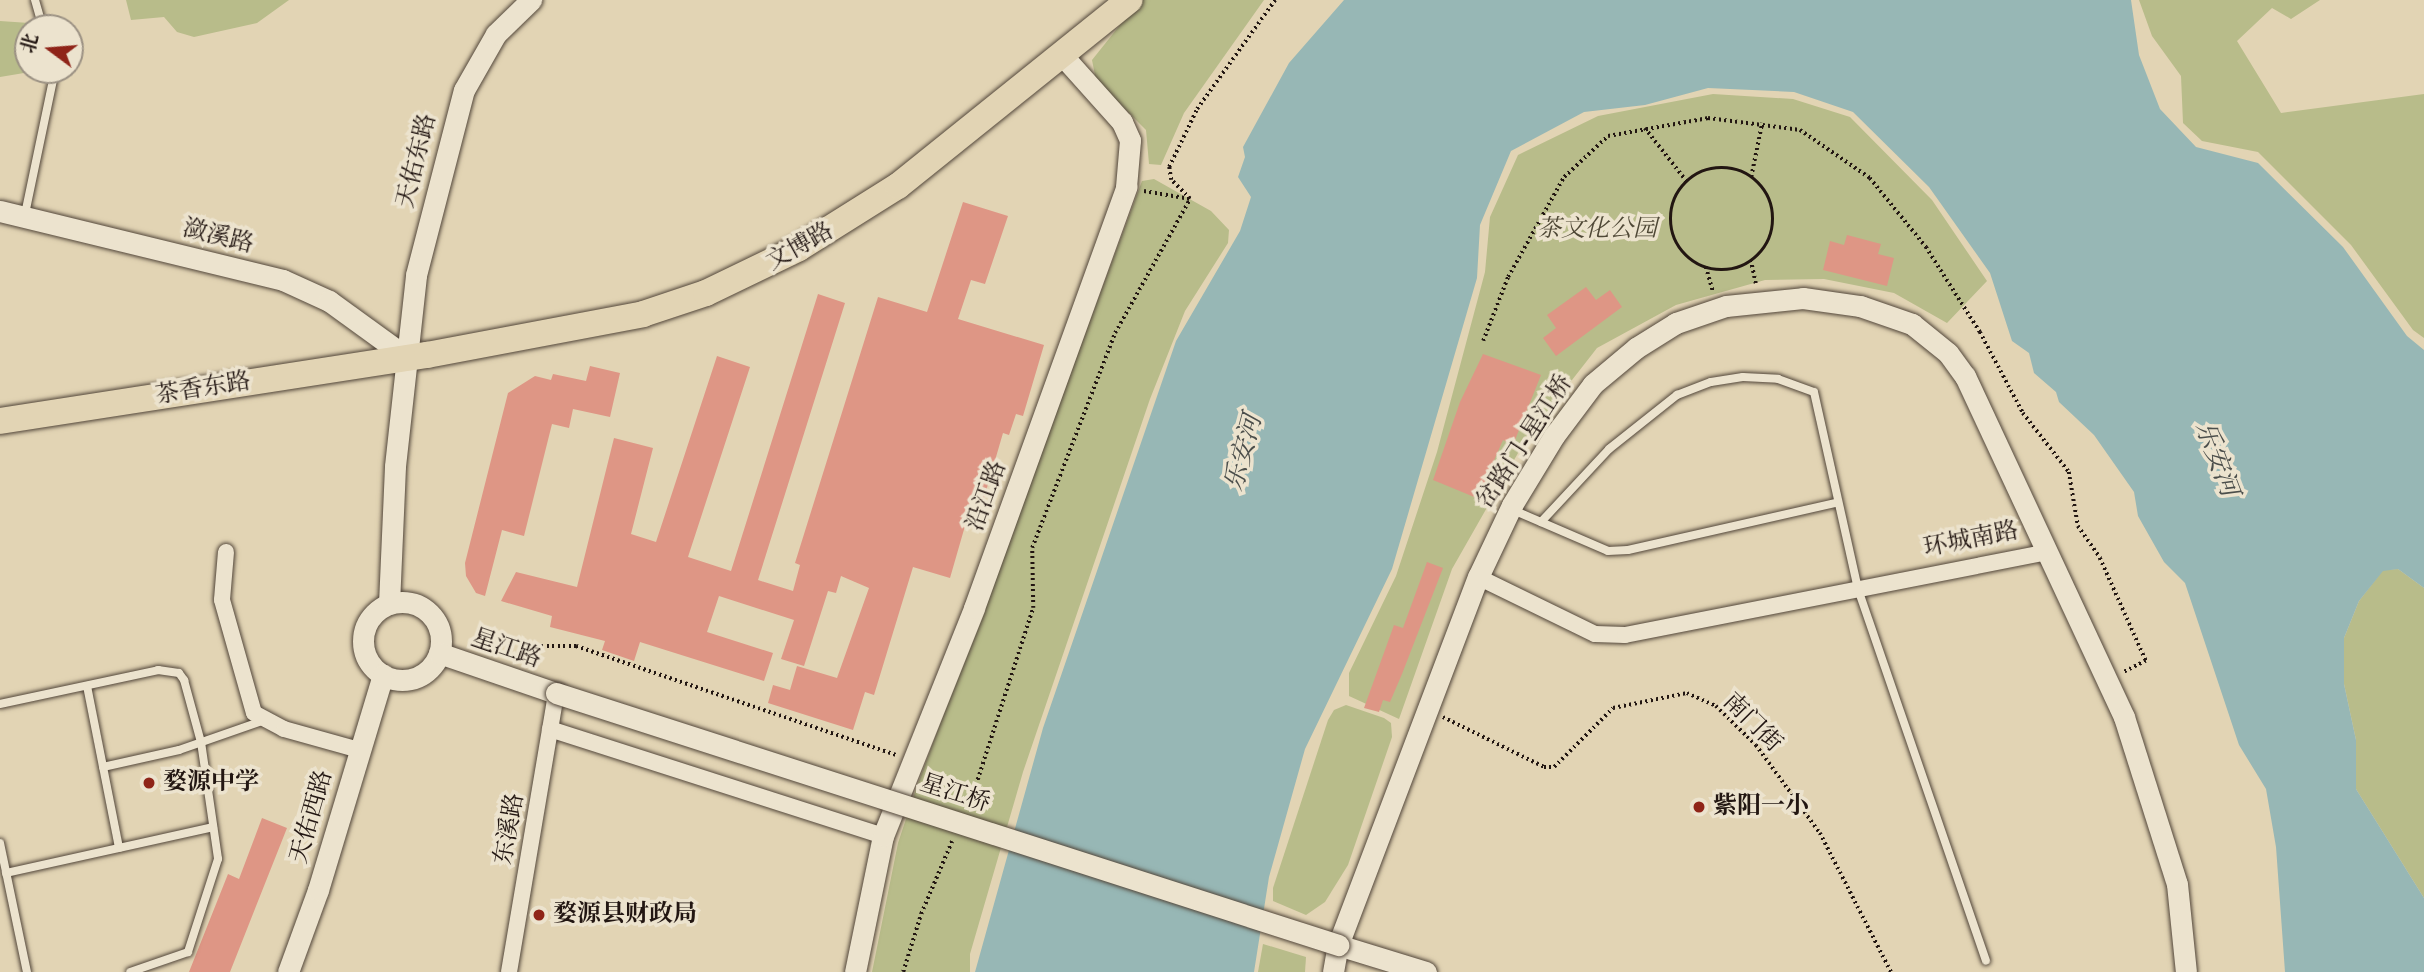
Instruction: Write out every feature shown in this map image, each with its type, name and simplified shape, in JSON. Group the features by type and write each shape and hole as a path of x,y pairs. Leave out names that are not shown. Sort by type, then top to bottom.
{"main road":[{"name":"文博路","path":"405,356 643,314 752,272 847,221 898,187 1129,0"},
{"name":"茶香东路","path":"0,421 405,356"}],"street":[{"name":"天佑东路","path":"405,356 416,275 458,106 488,46 531,0"},
{"name":"沿江路","path":"855,972 883,836 914,761 1126,187 1130,140 1122,122 1063,56"},
{"name":"潋溪路","path":"0,211 25,214 283,280 329,301 405,356"},
{"name":"岔路门-星江桥","path":"1333,972 1338,945 1427,710 1478,577 1510,509 1593,384 1636,348 1676,323 1718,309 1803,298 1860,306 1912,324 1948,353 1965,376 2048,552"},
{"path":"389,604 390,531 405,356"},
{"path":"226,552 222,600 254,713 262,721 359,750"},
{"name":"环城南路","path":"1478,577 1595,634 1625,635 2048,552 2124,717 2177,884 2186,972"},
{"path":"413,603 424,609 439,628 439,653 426,672 416,677 383,675 368,659 363,638 371,617 389,604 413,603"},
{"name":"星江路","path":"439,653 556,693"},
{"name":"天佑西路","path":"288,972 318,890 383,675"},
{"name":"东溪路","path":"509,972 556,693"},
{"name":"星江桥","path":"556,693 1338,945"},
{"path":"550,729 883,836"},
{"path":"1338,945 1426,972"}],"lane":[{"path":"25,214 52,84"},
{"path":"1541,522 1609,449 1677,395 1711,382 1743,377 1779,379 1814,392 1835,503 1858,589 1986,961"},
{"path":"1510,509 1608,551 1628,550 1835,503"},
{"path":"0,704 158,670 179,673 201,742 218,859 188,952 130,972"},
{"path":"87,686 119,848"},
{"path":"103,767 201,742 262,721"},
{"path":"6,873 214,827"},
{"path":"0,843 27,972"}],"path":[{"path":"1190,200 1171,180 1169,167 1209,89 1275,0"},
{"path":"1751,177 1762,123"},
{"path":"1644,128 1688,183"},
{"path":"1719,169 1751,177 1768,196 1773,212 1767,243 1751,260 1728,270 1706,267 1684,253 1673,229 1674,204 1688,183 1719,169"},
{"path":"1126,187 1190,200"},
{"path":"966,813 1032,608 1031,548 1115,333 1190,200"},
{"path":"1751,260 1760,302"},
{"path":"1706,267 1718,309"},
{"path":"503,676 536,646 576,646 914,761"},
{"name":"南门街","path":"1427,710 1544,767 1554,767 1613,708 1686,693 1716,706 1756,745 1821,834 1891,972"},
{"path":"903,972 921,914 955,836"}],"green space":[{"path":"126,0 289,0 257,23 194,37 177,32 164,17 131,20"},
{"path":"1140,0 1264,0 1184,113 1161,165 1149,164 1146,130 1096,80 1092,60"},
{"path":"2139,0 2320,0 2291,19 2272,8 2237,41 2281,113 2424,94 2424,338 2413,330 2351,245 2258,152 2202,141 2183,123 2181,76 2152,36"},
{"path":"0,21 14,22 14,75 0,77"},
{"name":"茶文化公园","path":"1713,94 1793,99 1850,117 1932,200 1987,281 1947,323 1894,293 1824,279 1765,280 1676,305 1597,348 1526,439 1452,569 1399,719 1349,696 1349,673 1396,576 1437,452 1485,272 1490,217 1518,155 1598,116"},
{"path":"1154,179 1211,211 1229,230 1228,243 1185,311 1150,399 1023,772 970,954 970,972 872,972 898,843 917,786 1142,181"},
{"path":"2398,569 2424,588 2424,898 2356,789 2356,740 2344,684 2344,638 2359,601 2383,570"},
{"path":"1346,705 1384,718 1391,723 1392,737 1348,865 1325,902 1306,915 1273,901 1273,888 1328,720 1334,710"},
{"path":"1263,944 1306,957 1305,972 1258,972"}],"water":[{"name":"乐安河","path":"1344,0 2131,0 2139,55 2160,109 2196,147 2258,163 2343,247 2407,336 2424,350 2424,588 2398,569 2383,571 2359,601 2344,638 2344,684 2356,740 2356,789 2424,898 2424,972 2285,972 2276,847 2266,789 2239,745 2185,583 2164,562 2138,516 2134,492 2094,435 2059,402 2056,392 2034,373 2029,353 2012,341 1990,273 1929,187 1853,112 1794,92 1708,88 1645,105 1584,112 1511,151 1480,225 1477,278 1392,569 1305,749 1269,877 1254,972 975,972 1043,728 1176,341 1240,231 1251,197 1238,177 1245,157 1243,147 1289,63"}],"building":[{"path":"963,202 1008,216 985,284 971,280 958,319 1044,345 1023,416 1016,414 1009,435 1003,433 975,529 965,526 950,578 913,567 874,695 865,692 853,730 768,703 773,685 790,690 797,666 837,678 869,588 841,576 836,593 828,591 804,666 781,659 794,620 719,596 707,632 773,653 764,681 640,642 634,661 602,650 605,641 550,627 552,616 501,601 516,572 577,587 614,438 653,448 631,534 656,542 717,356 750,367 688,557 731,571 818,294 845,303 758,580 793,591 800,565 795,563 878,297 927,312"},
{"path":"1847,235 1881,244 1878,254 1894,258 1887,286 1823,270 1830,241 1844,245"},
{"path":"1586,287 1596,300 1610,290 1622,307 1556,356 1543,338 1556,328 1547,315"},
{"path":"1483,354 1541,375 1513,445 1503,440 1485,481 1492,484 1484,501 1433,480 1460,402"},
{"path":"590,366 620,373 610,417 573,409 569,428 552,424 524,536 502,530 485,596 476,593 466,576 465,563 508,393 535,376 551,380 553,374 586,381"},
{"path":"1427,562 1443,568 1390,702 1383,700 1379,712 1364,708 1394,625 1403,628"},
{"path":"262,818 287,828 230,972 189,972 228,874 239,879"}],"place":[{"name":"婺源中学","path":"149,783"},
{"name":"紫阳一小","path":"1699,807"},
{"name":"婺源县财政局","path":"539,915"}]}
